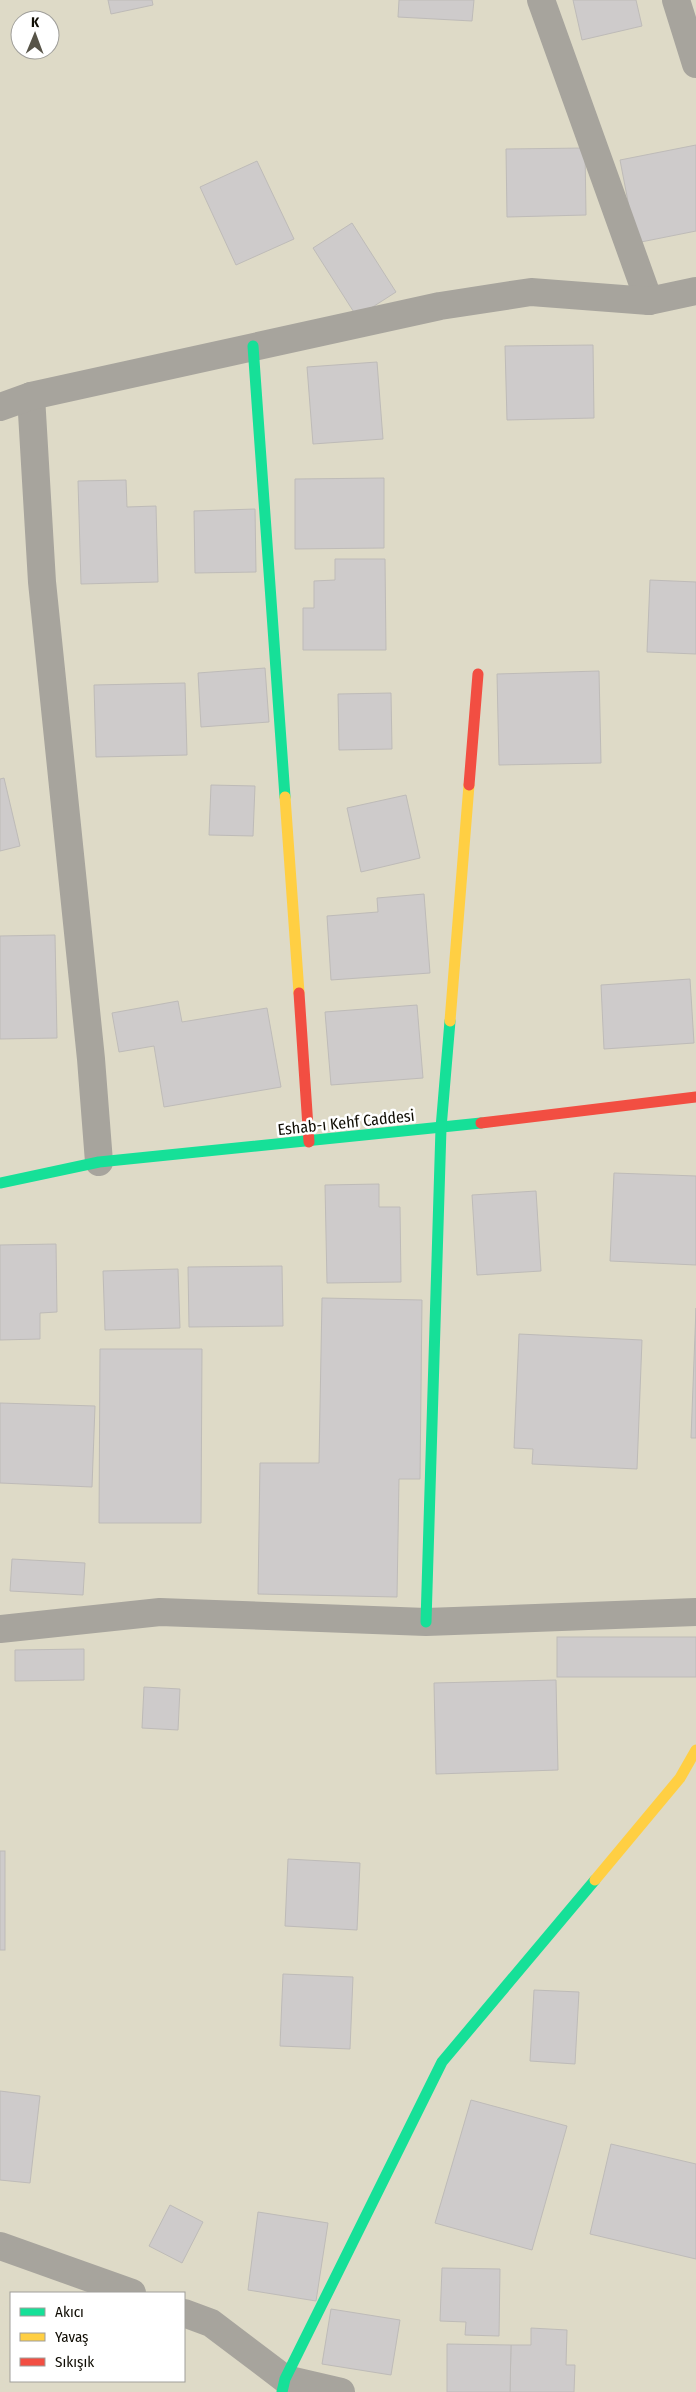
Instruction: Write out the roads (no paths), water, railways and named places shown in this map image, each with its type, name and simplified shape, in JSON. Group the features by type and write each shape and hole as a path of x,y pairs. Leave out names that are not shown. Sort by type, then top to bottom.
{"street":[{"path":"541,0 649,301"},
{"path":"676,0 696,64"},
{"path":"0,407 32,396 440,306 531,292 649,301 696,291"},
{"path":"253,346 309,1142"},
{"path":"32,396 42,582 91,1059 99,1162"},
{"path":"426,1622 442,1128 478,674"},
{"name":"Eshab-ı Kehf Caddesi","path":"0,1183 99,1162 442,1128 696,1097"},
{"path":"0,1629 160,1612 426,1622 696,1612"},
{"path":"283,2385 442,2062 680,1778 696,1750"},
{"path":"0,2246 129,2292"},
{"path":"185,2313 211,2323 283,2385 341,2392"}]}
